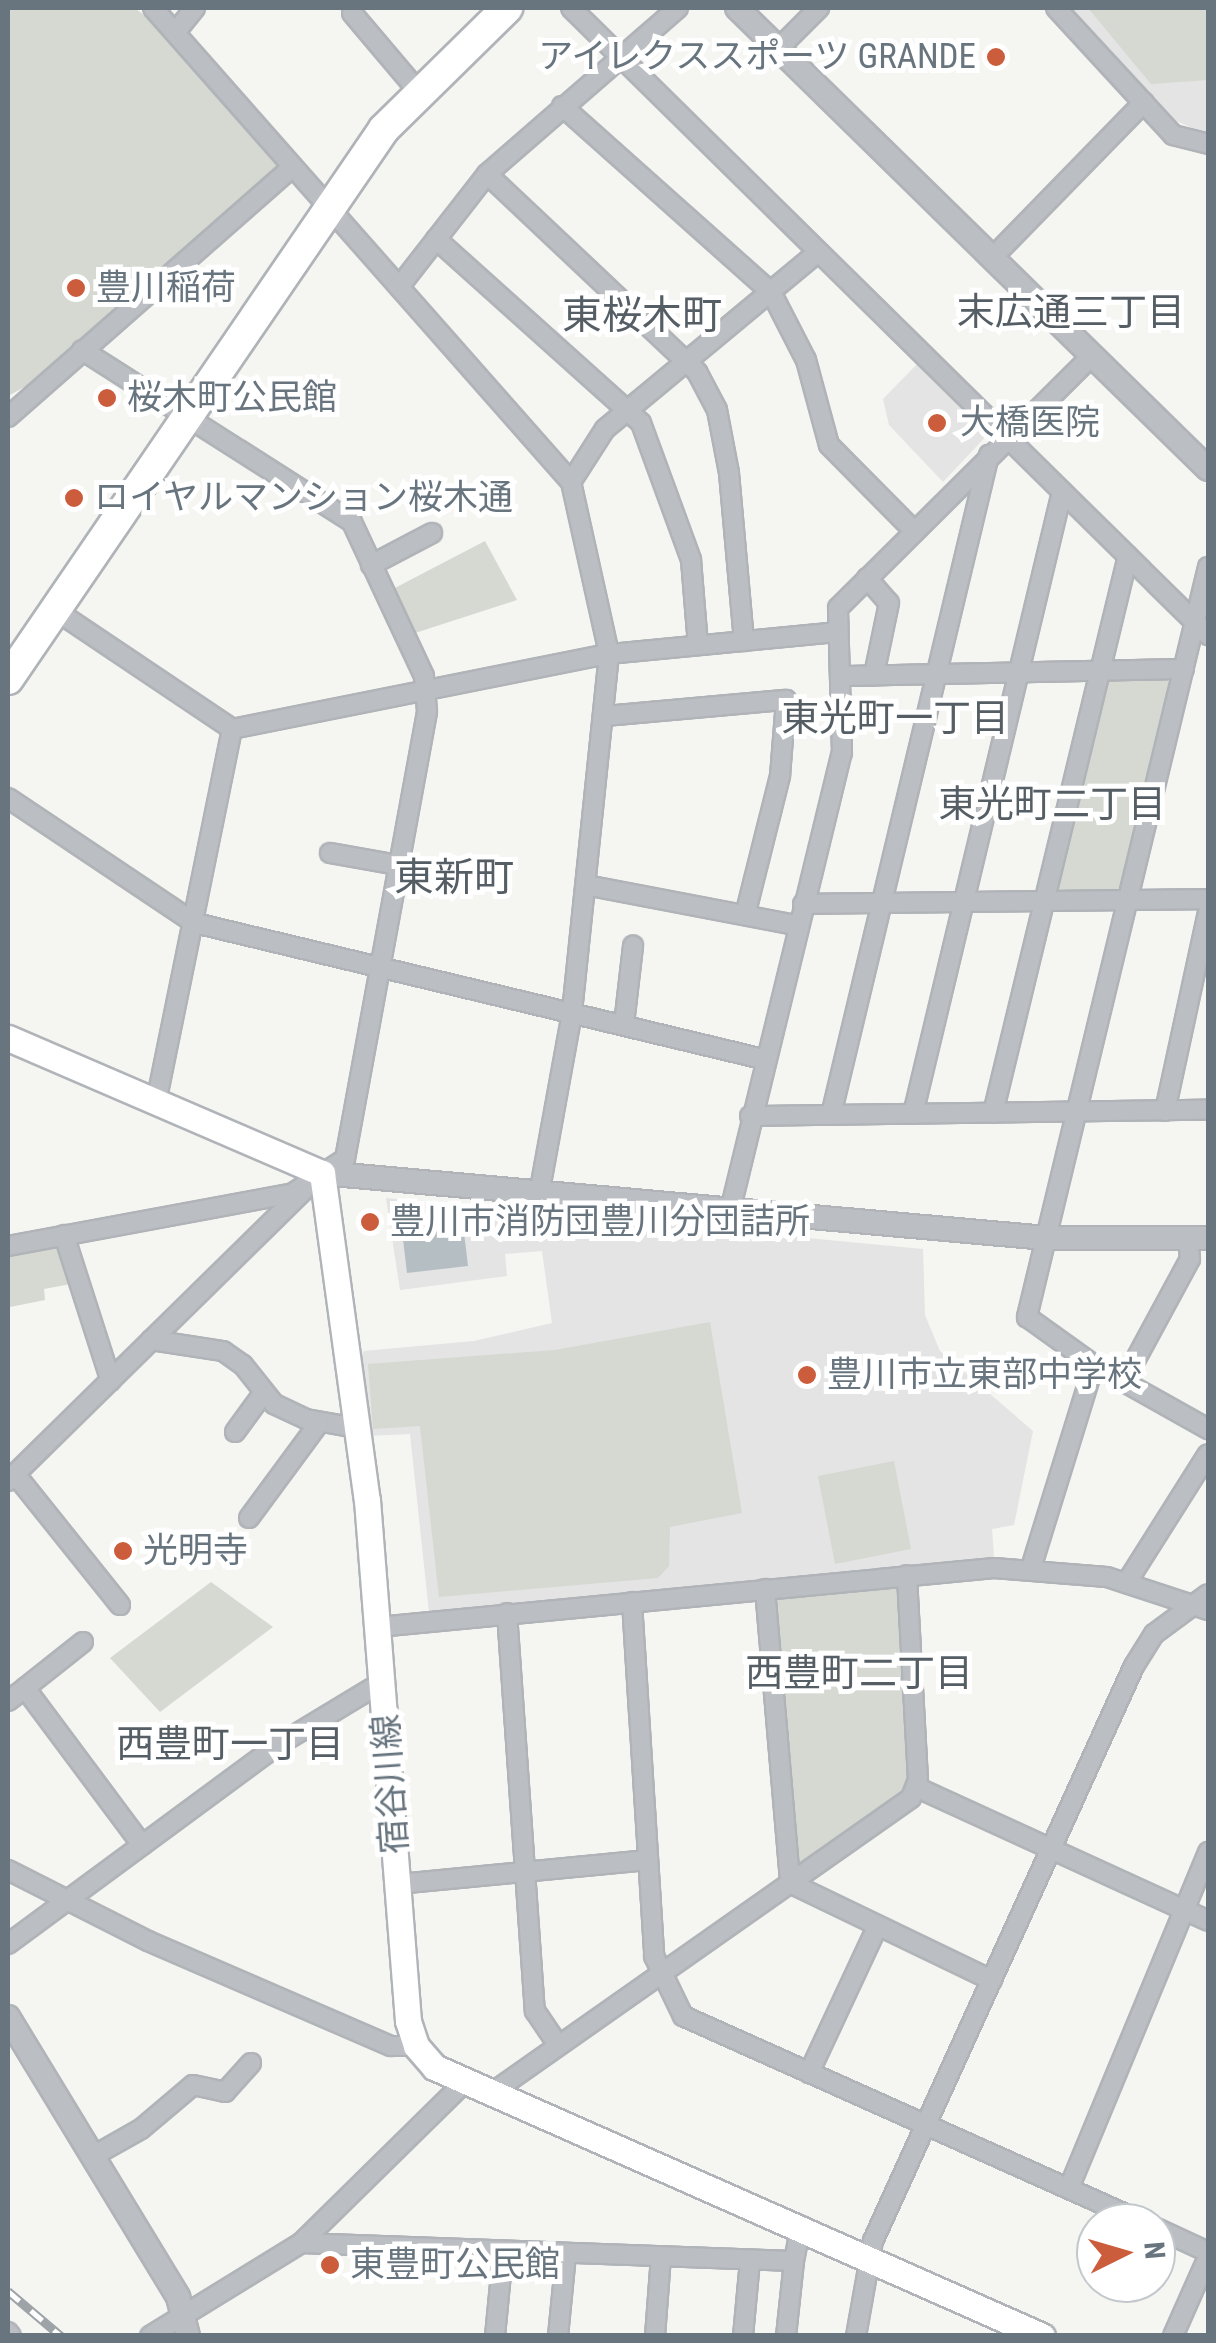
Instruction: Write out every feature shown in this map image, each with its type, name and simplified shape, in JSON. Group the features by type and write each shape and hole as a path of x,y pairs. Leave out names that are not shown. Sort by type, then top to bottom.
{"main road":[{"path":"13,663 55,610 330,204 418,90 508,8"},
{"path":"8,1038 322,1172"},
{"name":"宿谷川線","path":"322,1172 357,1428 416,2046"},
{"path":"416,2046 434,2068 801,2226 1004,2327 1042,2336"}],"street":[{"path":"153,8 178,29 293,167 330,204 571,482 610,654 572,1013 539,1194"},
{"path":"178,29 195,8"},
{"path":"571,8 1202,629"},
{"path":"399,287 487,174 678,8"},
{"path":"738,8 1208,469"},
{"path":"779,48 819,8"},
{"path":"1056,8 1173,134 1208,144"},
{"path":"352,13 418,90"},
{"path":"993,257 1144,102"},
{"path":"562,106 772,292 806,360 828,445 914,532"},
{"path":"8,417 293,167"},
{"path":"487,174 689,362 717,410 744,641"},
{"path":"436,239 641,423 692,560 698,645"},
{"path":"571,482 606,429 818,252"},
{"path":"8,1246 293,1193 345,1159 426,690 352,522 82,350"},
{"path":"730,1211 763,1059 842,752 843,676 838,608 1092,356"},
{"path":"831,1115 989,455"},
{"path":"912,1114 1062,492"},
{"path":"371,565 432,533"},
{"path":"994,1113 1128,556"},
{"path":"1208,567 1202,629 1184,669 1027,1317 1094,1365 1208,1429"},
{"path":"867,578 889,603 874,675"},
{"path":"55,610 232,730 610,654 838,632"},
{"path":"843,676 1184,669"},
{"path":"605,716 786,700 780,776 745,915"},
{"path":"156,1099 232,730"},
{"path":"8,798 195,923 763,1059"},
{"path":"330,852 398,865"},
{"path":"586,885 796,925"},
{"path":"803,904 1208,899"},
{"path":"1165,1110 1208,912"},
{"path":"624,1024 633,946"},
{"path":"750,1116 1208,1110"},
{"path":"322,1172 1046,1238 1198,1238 1124,1382"},
{"path":"120,1605 11,1478 322,1172"},
{"path":"64,1235 111,1381"},
{"path":"151,1340 223,1351 243,1364 262,1395 319,1423 357,1428"},
{"path":"1031,1568 1094,1365"},
{"path":"234,1432 262,1395"},
{"path":"249,1518 319,1423"},
{"path":"1127,1582 1208,1454"},
{"path":"378,1627 906,1576 1031,1568 1127,1582 1203,1603"},
{"path":"906,1576 918,1788"},
{"path":"765,1589 790,1882"},
{"path":"632,1602 648,1860 660,1972 683,2016 1102,2203"},
{"path":"856,2336 870,2258 1140,1654 1203,1603"},
{"path":"508,1614 535,2011 558,2045"},
{"path":"8,1701 82,1642"},
{"path":"8,1944 278,1745 384,1680"},
{"path":"26,1688 142,1844"},
{"path":"918,1788 1208,1921"},
{"path":"493,2092 918,1788"},
{"path":"1069,2188 1208,1852"},
{"path":"398,1884 648,1860"},
{"path":"8,1870 148,1940 391,2046 416,2046"},
{"path":"790,1882 992,1980"},
{"path":"810,2073 876,1927"},
{"path":"8,2017 16,2048 95,2155 187,2325"},
{"path":"95,2155 141,2129 193,2086 225,2092 251,2062"},
{"path":"150,2336 187,2325 300,2242 466,2082"},
{"path":"786,2336 801,2226"},
{"path":"1173,2336 1208,2254 1176,2238"},
{"path":"300,2242 794,2260"},
{"path":"495,2336 503,2252"},
{"path":"558,2336 566,2254"},
{"path":"654,2336 661,2257"},
{"path":"743,2336 750,2260"}],"shaded area":[{"name":"豊川稲荷","path":"8,8 135,8 177,42 279,165 30,384 8,396"},
{"path":"1065,8 1208,8 1208,135 1172,119"},
{"path":"1088,8 1208,8 1208,80 1151,84"},
{"name":"大橋医院","path":"920,361 991,431 943,482 889,425 883,399"},
{"path":"485,541 517,600 412,634 391,590"},
{"path":"1165,676 1169,682 1120,887 1114,893 1057,894 1053,889 1101,685 1108,678"},
{"path":"386,1198 923,1249 925,1315 940,1351 1033,1431 1014,1525 992,1529 994,1557 429,1612 410,1434 367,1436 359,1361 364,1351 474,1341 552,1323 542,1251 505,1254 507,1276 400,1290"},
{"path":"463,1224 468,1266 407,1273 402,1231"},
{"path":"58,1243 71,1284 44,1289 45,1300 10,1307 8,1253"},
{"path":"710,1322 742,1513 670,1527 669,1566 658,1578 439,1597 420,1426 373,1429 368,1364 555,1350"},
{"path":"894,1461 911,1549 835,1564 818,1476"},
{"path":"211,1582 273,1627 160,1712 110,1658"},
{"path":"893,1587 900,1591 913,1782 907,1793 801,1866 791,1864 772,1604 778,1597"}],"railway":[{"path":"8,2291 61,2336"}],"place":[{"name":"アイレクススポーツ GRANDE","path":"996,57"},
{"name":"豊川稲荷","path":"76,288"},
{"name":"桜木町公民館","path":"107,398"},
{"name":"大橋医院","path":"937,423"},
{"name":"ロイヤルマンション桜木通","path":"74,498"},
{"name":"豊川市消防団豊川分団詰所","path":"370,1222"},
{"name":"豊川市立東部中学校","path":"807,1375"},
{"name":"光明寺","path":"123,1551"},
{"name":"東豊町公民館","path":"330,2265"}],"district":[{"name":"末広通三丁目","path":"1071,313"},
{"name":"東桜木町","path":"642,316"},
{"name":"東光町一丁目","path":"895,719"},
{"name":"東光町二丁目","path":"1052,805"},
{"name":"東新町","path":"454,878"},
{"name":"西豊町二丁目","path":"859,1674"},
{"name":"西豊町一丁目","path":"230,1745"}]}
